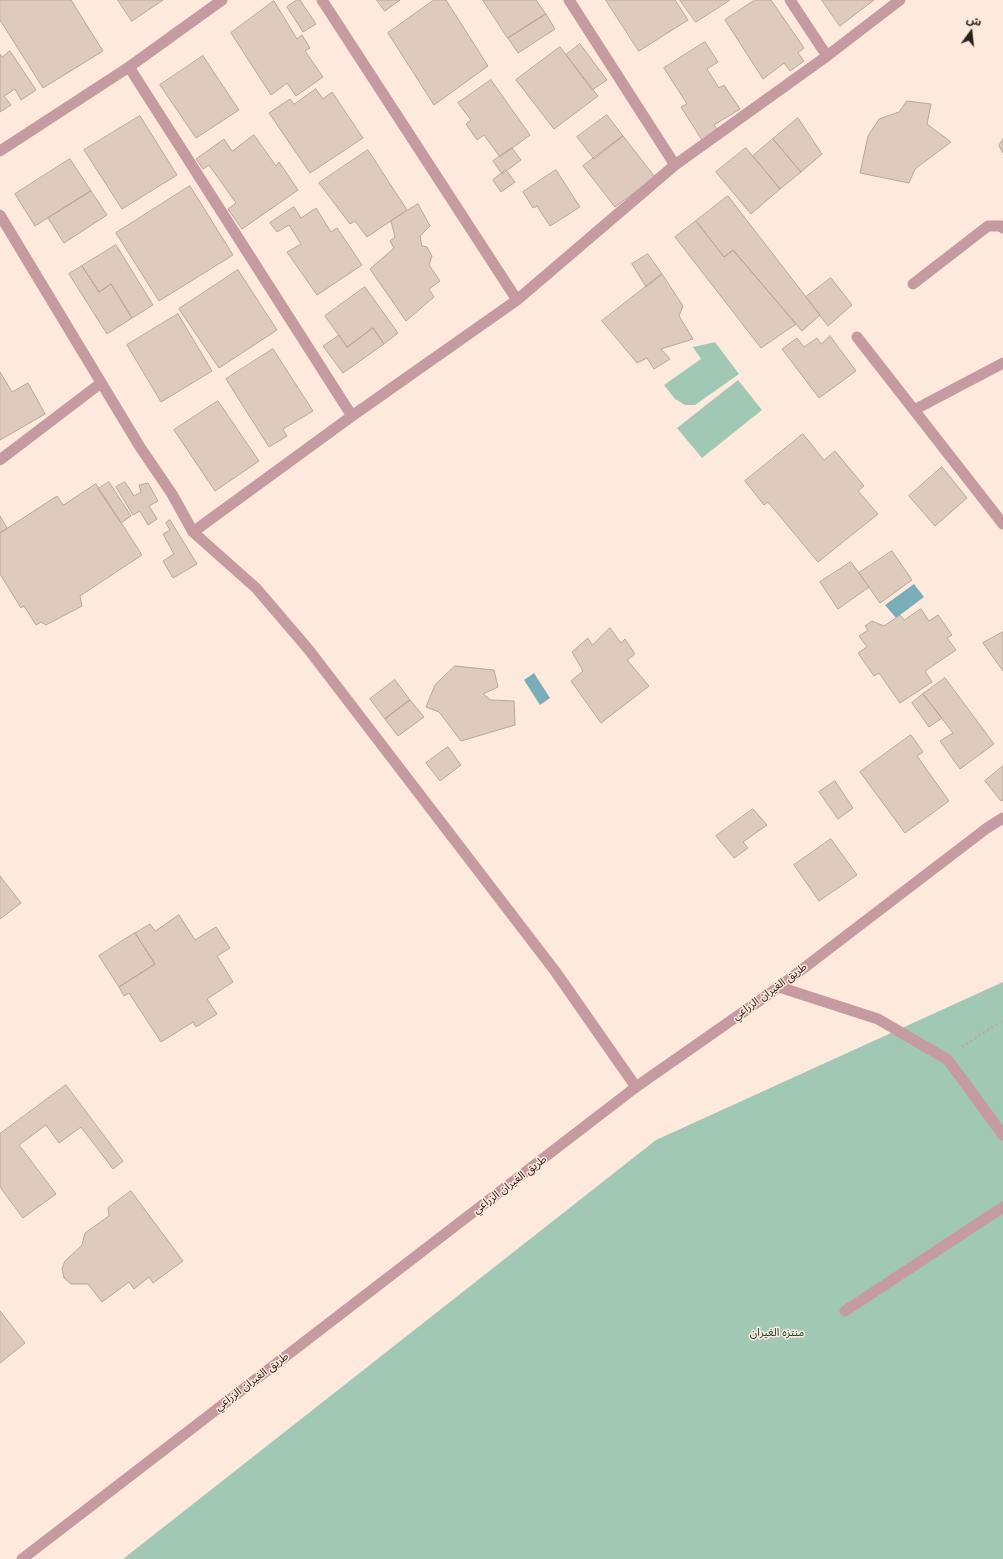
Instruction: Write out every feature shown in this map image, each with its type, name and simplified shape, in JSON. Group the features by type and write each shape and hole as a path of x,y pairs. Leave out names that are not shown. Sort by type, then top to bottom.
{"street":[{"path":"0,151 130,67 222,0"},
{"path":"322,0 517,300"},
{"path":"569,0 675,165"},
{"path":"790,0 827,56"},
{"path":"193,532 352,416 517,300 675,165 827,56 900,0"},
{"path":"130,67 352,416"},
{"path":"0,215 140,447 172,494 193,532 256,588 309,650 555,971 636,1088"},
{"path":"913,284 988,226 1001,226 1003,228"},
{"path":"857,337 1003,524"},
{"path":"914,410 1003,364"},
{"path":"0,460 101,383"},
{"name":"طريق الغيران الزراعي","path":"22,1559 636,1088 779,987 987,828 1003,818"},
{"path":"779,987 878,1019 945,1058 1003,1135"},
{"path":"845,1311 1003,1207"}],"path":[{"path":"945,1058 1003,1020"}],"green space":[{"path":"715,342 739,374 695,405 685,405 675,399 664,385 701,359 693,347"},
{"path":"738,380 762,410 702,458 677,428"},
{"name":"منتزه الغيران","path":"1003,982 1003,1559 123,1559 656,1140"}],"water":[{"path":"914,584 924,597 896,618 885,605"},
{"path":"534,673 550,698 540,705 524,680"}],"building":[{"path":"0,0 71,0 103,51 43,88 0,20"},
{"path":"118,0 163,0 132,21"},
{"path":"297,0 300,0 316,24 303,32 287,7"},
{"path":"377,0 400,0 385,11"},
{"path":"434,0 446,0 488,66 434,105 388,33"},
{"path":"483,0 536,0 546,14 508,38"},
{"path":"606,0 675,0 688,20 639,51"},
{"path":"680,0 730,0 696,22"},
{"path":"755,0 771,0 804,48 798,53 804,61 790,71 784,63 763,79 725,20"},
{"path":"822,0 874,0 840,26"},
{"path":"274,1 297,39 302,35 310,48 305,51 323,77 296,96 287,83 271,95 231,33"},
{"path":"546,14 555,29 518,53 508,38"},
{"path":"705,42 718,62 707,69 719,88 724,85 740,109 714,125 718,131 702,140 681,107 687,104 664,68"},
{"path":"580,44 607,80 592,90 566,55"},
{"path":"560,47 598,96 554,129 516,80"},
{"path":"10,51 36,90 21,100 15,89 4,96 11,105 0,112 0,54 2,57"},
{"path":"203,56 239,110 196,138 160,85"},
{"path":"491,80 530,135 500,157 484,135 477,140 466,124 471,120 458,103"},
{"path":"316,89 323,99 332,92 363,138 310,173 269,113 290,99 294,104"},
{"path":"907,101 931,104 927,124 951,142 915,169 909,183 860,173 868,136 879,119 899,112"},
{"path":"607,115 623,136 594,159 577,137"},
{"path":"140,116 177,175 122,209 84,150"},
{"path":"798,118 822,154 801,172 773,139"},
{"path":"254,135 276,166 279,162 298,190 242,229 228,209 236,203 209,165 203,169 196,159 224,139 232,151"},
{"path":"623,136 655,177 615,207 583,166"},
{"path":"773,139 801,172 780,189 753,156"},
{"path":"1003,139 1003,153 999,146"},
{"path":"512,148 521,160 502,174 493,161"},
{"path":"746,148 780,189 751,214 716,172"},
{"path":"368,150 407,210 367,237 355,221 350,224 319,183"},
{"path":"70,159 91,191 35,226 15,194"},
{"path":"506,170 515,182 501,192 493,180"},
{"path":"556,170 580,207 550,226 537,206 533,208 523,192"},
{"path":"190,186 233,255 159,301 116,233"},
{"path":"91,191 107,215 64,243 48,218"},
{"path":"728,196 820,315 802,331 733,250 724,257 696,221"},
{"path":"418,204 430,226 420,236 422,246 427,247 432,256 429,265 440,281 429,289 434,297 406,321 370,269 394,248 390,241 395,237 391,221"},
{"path":"294,207 301,218 316,208 331,232 337,228 362,265 317,295 287,252 301,244 289,225 277,232 270,223"},
{"path":"696,221 724,257 733,250 796,324 761,348 675,237"},
{"path":"116,245 153,305 132,318 111,284 99,292 82,266"},
{"path":"648,254 662,274 646,287 632,264"},
{"path":"82,266 99,292 111,284 132,318 107,334 69,274"},
{"path":"238,270 277,330 219,368 179,309"},
{"path":"662,274 683,306 679,316 693,339 661,349 670,359 654,369 647,358 637,363 602,321"},
{"path":"831,278 852,305 828,326 806,297"},
{"path":"365,287 398,333 384,344 373,328 347,347 325,316"},
{"path":"178,314 212,371 161,402 127,345"},
{"path":"373,328 384,344 343,373 323,346 339,335 347,347"},
{"path":"830,336 856,371 819,398 782,349 797,338 804,347 817,338 821,344"},
{"path":"273,349 313,411 283,429 287,436 269,447 226,379"},
{"path":"0,372 12,392 28,383 45,414 0,440"},
{"path":"218,401 259,461 215,491 174,430"},
{"path":"803,434 824,460 835,451 864,486 858,491 878,514 818,562 768,502 764,505 745,481"},
{"path":"942,467 967,498 935,526 909,496"},
{"path":"109,482 131,516 121,523 98,489"},
{"path":"125,482 134,496 141,492 139,485 148,483 158,501 149,506 157,519 148,525 140,511 133,515 116,487"},
{"path":"96,484 142,555 80,596 82,606 46,625 41,622 36,625 24,606 21,608 0,574 0,533 57,496 63,505"},
{"path":"0,516 7,528 0,533"},
{"path":"170,520 197,564 173,578 163,561 174,554 163,534 170,530 166,523"},
{"path":"892,551 912,580 880,603 859,573"},
{"path":"851,562 869,587 838,609 820,582"},
{"path":"921,609 929,621 938,615 952,635 947,638 956,650 925,671 932,682 900,703 879,673 874,676 858,653 867,647 859,636 868,630 865,626 872,621 884,626 900,615 904,620"},
{"path":"610,628 621,643 625,639 635,654 627,660 649,686 601,723 571,681 583,671 572,652 588,638 592,645"},
{"path":"1003,632 1003,671 983,643"},
{"path":"455,666 494,670 498,687 483,694 491,700 514,701 515,725 461,741 439,712 426,707 435,685"},
{"path":"945,678 994,744 960,769 940,741 953,733 923,694"},
{"path":"395,680 410,700 385,719 370,699"},
{"path":"923,694 942,718 929,727 912,703"},
{"path":"410,700 424,717 398,736 385,719"},
{"path":"911,735 923,752 917,756 949,801 905,833 860,772"},
{"path":"448,747 461,765 440,781 426,763"},
{"path":"1003,766 1003,800 1001,801 985,781"},
{"path":"835,781 853,808 838,819 819,792"},
{"path":"753,809 767,825 743,842 748,848 734,858 716,836"},
{"path":"831,839 857,875 819,901 794,865"},
{"path":"0,876 21,903 0,919"},
{"path":"179,915 195,940 216,927 230,948 217,956 233,982 207,999 217,1014 196,1027 193,1022 161,1042 129,993 124,996 119,987 155,964 135,933 150,924 155,931"},
{"path":"135,933 155,964 119,987 99,956"},
{"path":"66,1085 123,1161 113,1169 81,1127 59,1143 46,1125 19,1145 56,1194 23,1218 0,1187 0,1134"},
{"path":"131,1191 183,1261 153,1283 149,1277 134,1289 129,1282 102,1302 88,1284 71,1284 64,1278 62,1269 65,1261 82,1245 85,1233 109,1216 108,1208"},
{"path":"0,1311 25,1343 0,1363"}]}
